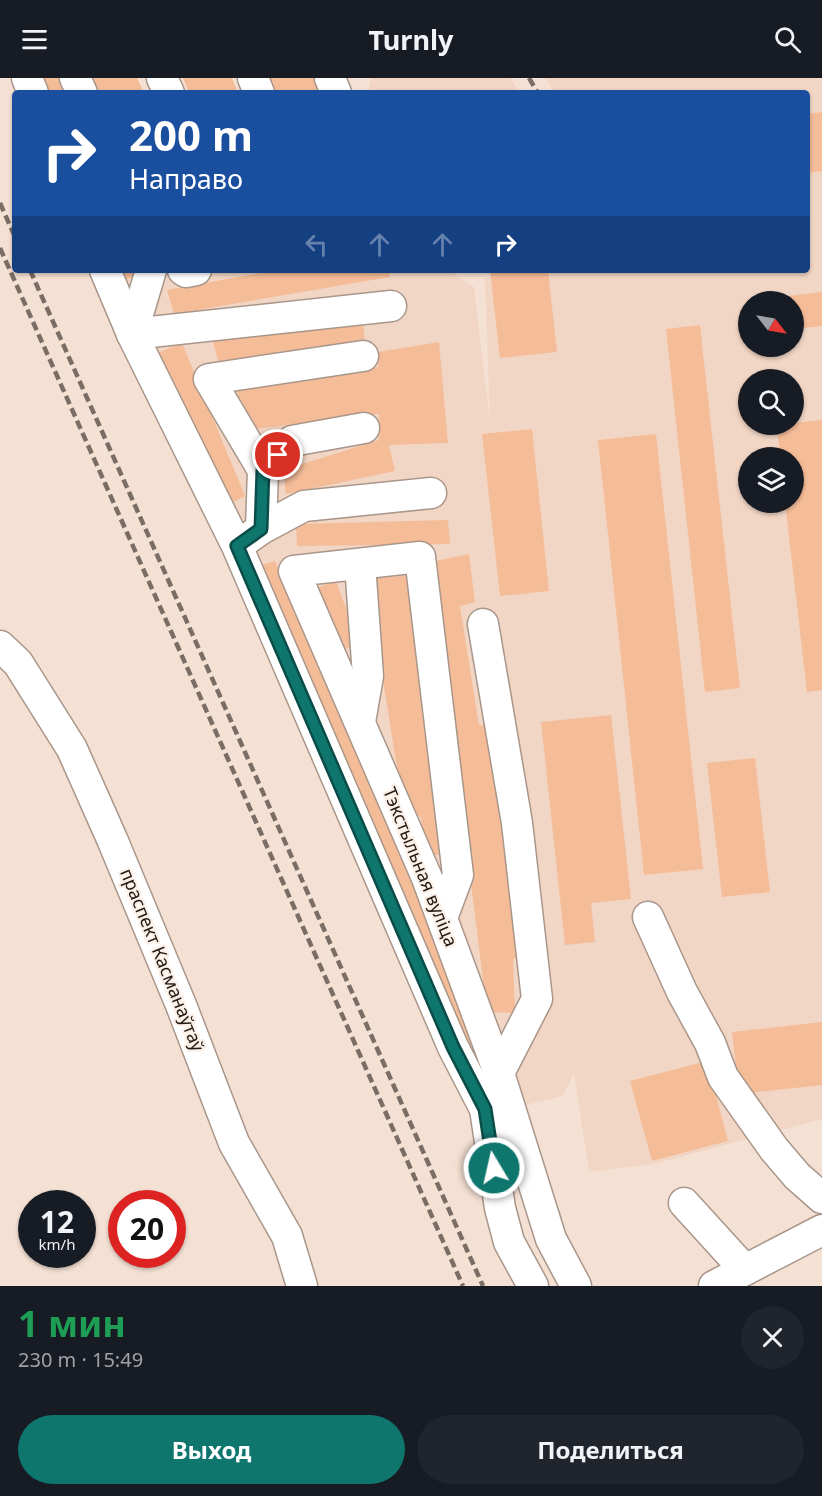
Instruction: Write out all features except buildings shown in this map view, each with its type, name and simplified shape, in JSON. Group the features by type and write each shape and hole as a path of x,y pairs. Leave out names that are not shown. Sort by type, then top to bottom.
{"street":[{"path":"106,273 132,334 237,546 453,1047 485,1109 500,1208 509,1242 532,1286"},
{"path":"132,334 150,273"},
{"path":"132,334 391,306"},
{"path":"261,529 263,470 209,379 363,356"},
{"path":"263,470 292,441 364,428"},
{"path":"237,546 261,529 304,506 431,493"},
{"name":"Тэкстыльная вуліца","path":"442,918 458,875 420,557 294,571 427,878 499,1073 551,1239 576,1286"},
{"path":"360,564 368,676 360,722"},
{"path":"483,624 517,823 537,999 499,1073"},
{"name":"праспект Касманаўтаў","path":"0,646 18,663 72,749 181,1005 234,1143 287,1236 302,1286"},
{"path":"648,917 682,992 710,1043 723,1077 774,1149 797,1176 822,1198"},
{"path":"684,1203 745,1269"},
{"path":"714,1286 822,1230"}],"shaded area":[{"path":"371,78 510,78 519,90 369,90"},
{"path":"545,78 822,78 822,1119 654,1164 589,1172 574,1074 563,1096 474,1117 101,273 453,273 474,287 490,422 485,278 531,273 810,273 810,90 553,90"}],"railway":[{"path":"529,78 536,90"},
{"path":"0,203 12,230"},
{"path":"0,248 463,1286"},
{"path":"31,273 483,1286"}],"route":[{"path":"278,455 263,470 261,529 237,546 453,1047 485,1109 494,1168"}]}
